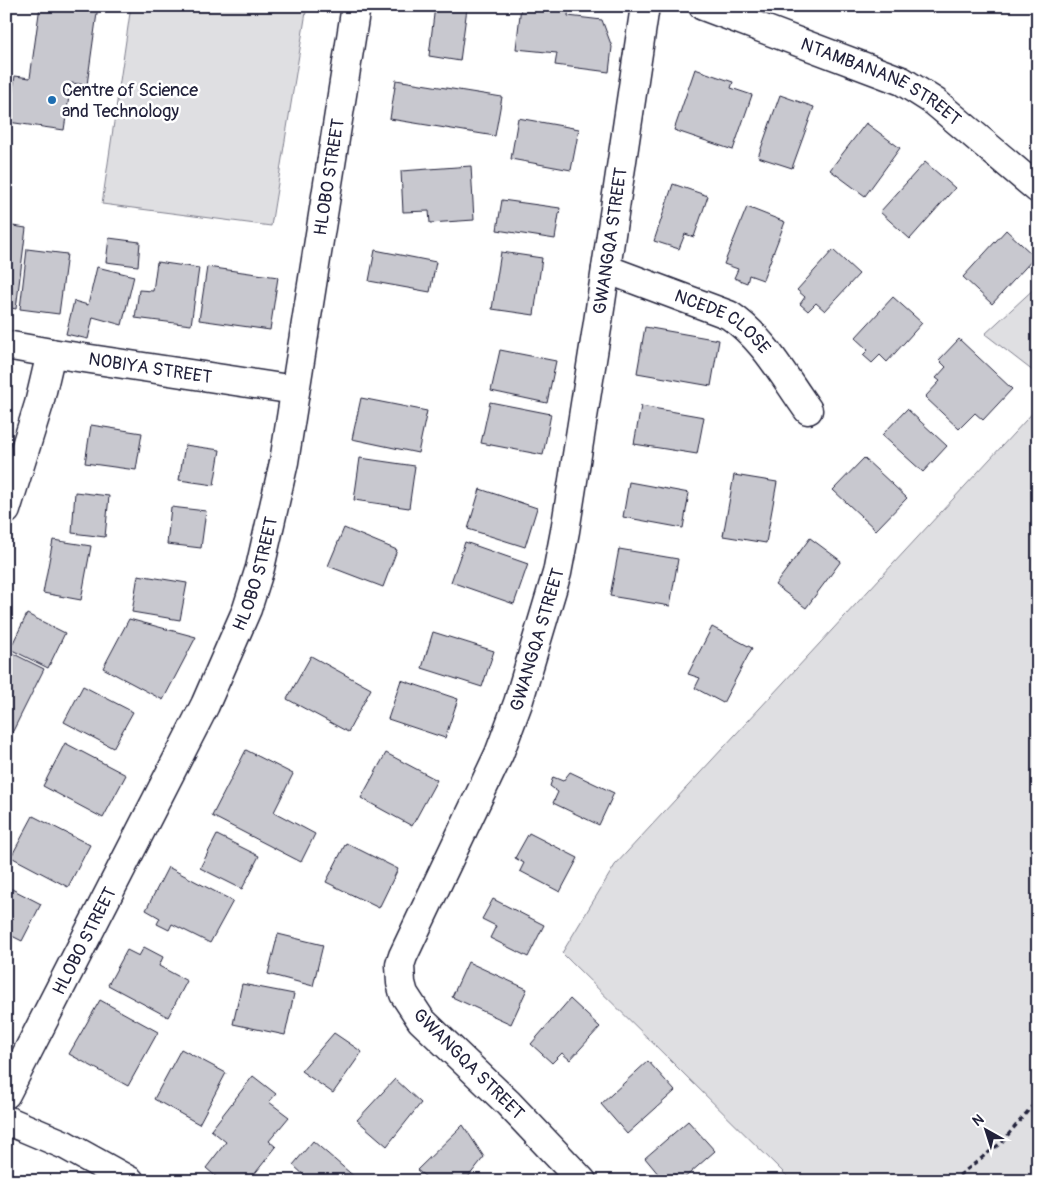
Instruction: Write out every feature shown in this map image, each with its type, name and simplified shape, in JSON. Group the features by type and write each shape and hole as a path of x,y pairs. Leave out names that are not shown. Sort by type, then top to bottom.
{"street":[{"name":"HLOBO STREET","path":"6,1094 205,705 247,609 260,568 284,462 356,6"},
{"name":"GWANGQA STREET","path":"582,1181 508,1103 421,1020 404,994 399,974 403,956 499,754 518,703 554,582 565,531 645,6"},
{"name":"NTAMBANANE STREET","path":"703,6 883,73 902,82 934,102 1038,189"},
{"name":"NCEDE CLOSE","path":"606,269 729,315 742,323 759,340 808,410"},
{"name":"NOBIYA STREET","path":"6,345 295,390"},
{"path":"6,510 38,404 51,353"},
{"path":"6,1120 64,1145 130,1181"}],"path":[{"path":"952,1181 1002,1142 1038,1099"}],"shaded area":[{"path":"131,6 307,6 271,226 102,204"},
{"path":"1038,285 1038,375 985,334"},
{"path":"1038,407 1038,1181 792,1181 562,953 615,865"}],"building":[{"path":"40,6 98,6 87,85 71,83 64,130 8,122 15,76 30,78"},
{"path":"435,6 467,8 460,61 429,56"},
{"path":"521,6 569,6 568,16 602,20 612,47 609,72 555,65 557,53 516,49"},
{"path":"695,69 733,82 731,88 752,95 733,150 674,130"},
{"path":"396,80 502,97 495,136 390,119"},
{"path":"780,95 814,107 792,168 758,157"},
{"path":"518,118 579,129 571,170 511,159"},
{"path":"866,123 900,148 865,196 830,170"},
{"path":"925,162 955,188 910,239 880,212"},
{"path":"471,166 474,220 430,223 429,211 403,212 401,171"},
{"path":"673,184 708,196 694,237 685,234 679,249 654,241"},
{"path":"502,200 560,208 555,239 497,230"},
{"path":"747,207 785,222 763,280 749,275 747,283 734,278 738,269 724,264"},
{"path":"6,225 26,228 16,309 6,307"},
{"path":"1006,230 1035,257 992,304 963,277"},
{"path":"109,238 140,242 138,266 106,262"},
{"path":"27,249 67,254 59,314 20,309"},
{"path":"375,250 436,262 430,292 369,281"},
{"path":"833,250 859,274 825,311 816,303 808,311 800,304 805,297 797,290"},
{"path":"501,252 542,258 534,315 492,309"},
{"path":"157,262 199,268 191,325 135,318 139,290 153,291"},
{"path":"97,267 134,276 122,325 93,317 88,339 66,334 74,301 88,305"},
{"path":"207,267 278,277 270,330 199,320"},
{"path":"893,297 922,323 887,362 880,355 872,363 863,355 868,350 855,338"},
{"path":"645,327 719,340 711,386 637,373"},
{"path":"959,339 1012,389 983,420 975,413 959,429 925,397 940,381 936,378 946,367 939,360"},
{"path":"500,350 556,361 547,403 491,391"},
{"path":"361,398 427,411 418,453 352,439"},
{"path":"490,402 551,414 543,455 481,443"},
{"path":"641,406 704,417 697,454 634,444"},
{"path":"907,409 947,446 923,472 882,435"},
{"path":"91,425 142,433 136,470 85,463"},
{"path":"185,445 220,450 214,485 179,480"},
{"path":"360,458 415,466 409,508 354,500"},
{"path":"864,458 907,498 876,530 833,490"},
{"path":"734,475 777,482 766,543 723,536"},
{"path":"629,482 689,493 683,528 623,517"},
{"path":"480,489 537,508 525,547 468,529"},
{"path":"75,492 109,496 105,537 72,533"},
{"path":"171,507 206,511 201,548 167,544"},
{"path":"344,528 397,550 383,587 328,566"},
{"path":"810,538 841,561 806,608 775,585"},
{"path":"53,540 91,546 81,600 43,593"},
{"path":"465,542 528,564 514,604 451,582"},
{"path":"619,549 678,559 670,606 610,596"},
{"path":"138,575 187,583 180,620 132,612"},
{"path":"27,614 65,633 48,668 10,649"},
{"path":"129,619 196,637 163,700 103,668"},
{"path":"712,627 752,648 723,703 695,688 700,678 688,674"},
{"path":"433,632 494,651 482,687 422,668"},
{"path":"6,650 44,669 8,741 6,740"},
{"path":"311,656 371,689 348,732 287,699"},
{"path":"401,680 458,699 445,738 388,719"},
{"path":"83,686 133,712 113,748 64,722"},
{"path":"65,743 126,775 103,818 43,786"},
{"path":"246,750 293,774 274,812 315,834 301,862 212,816"},
{"path":"386,753 437,780 412,826 361,798"},
{"path":"570,772 614,793 599,825 553,803 558,792 550,786 553,777 563,781"},
{"path":"33,816 90,845 68,887 11,857"},
{"path":"529,833 578,858 560,892 520,871 524,863 515,858"},
{"path":"217,835 259,856 242,889 200,868"},
{"path":"346,843 398,869 379,908 326,882"},
{"path":"168,867 233,901 210,943 172,924 169,930 157,924 160,918 146,910"},
{"path":"6,886 41,904 22,941 6,933"},
{"path":"493,899 544,925 528,957 490,938 496,926 482,919"},
{"path":"278,934 323,945 313,986 268,974"},
{"path":"144,947 163,957 159,966 187,981 168,1017 108,985 127,950 139,956"},
{"path":"468,962 527,989 511,1024 452,997"},
{"path":"242,984 294,994 285,1035 233,1024"},
{"path":"570,999 600,1027 570,1060 562,1053 552,1063 531,1044"},
{"path":"100,1000 158,1032 128,1086 69,1054"},
{"path":"334,1033 362,1052 333,1093 301,1071"},
{"path":"181,1049 226,1073 199,1124 154,1099"},
{"path":"648,1061 675,1091 627,1134 601,1104"},
{"path":"253,1076 276,1094 269,1102 289,1117 269,1141 276,1147 249,1181 221,1181 206,1168 226,1142 211,1130"},
{"path":"395,1079 421,1103 387,1146 357,1120"},
{"path":"688,1121 715,1151 681,1181 675,1174 667,1181 664,1181 645,1158"},
{"path":"463,1125 484,1157 465,1181 431,1181 417,1170"},
{"path":"313,1141 357,1179 356,1181 303,1181 306,1177 293,1165"}],"place":[{"name":"Centre of Science and Technology","path":"52,100"}]}
